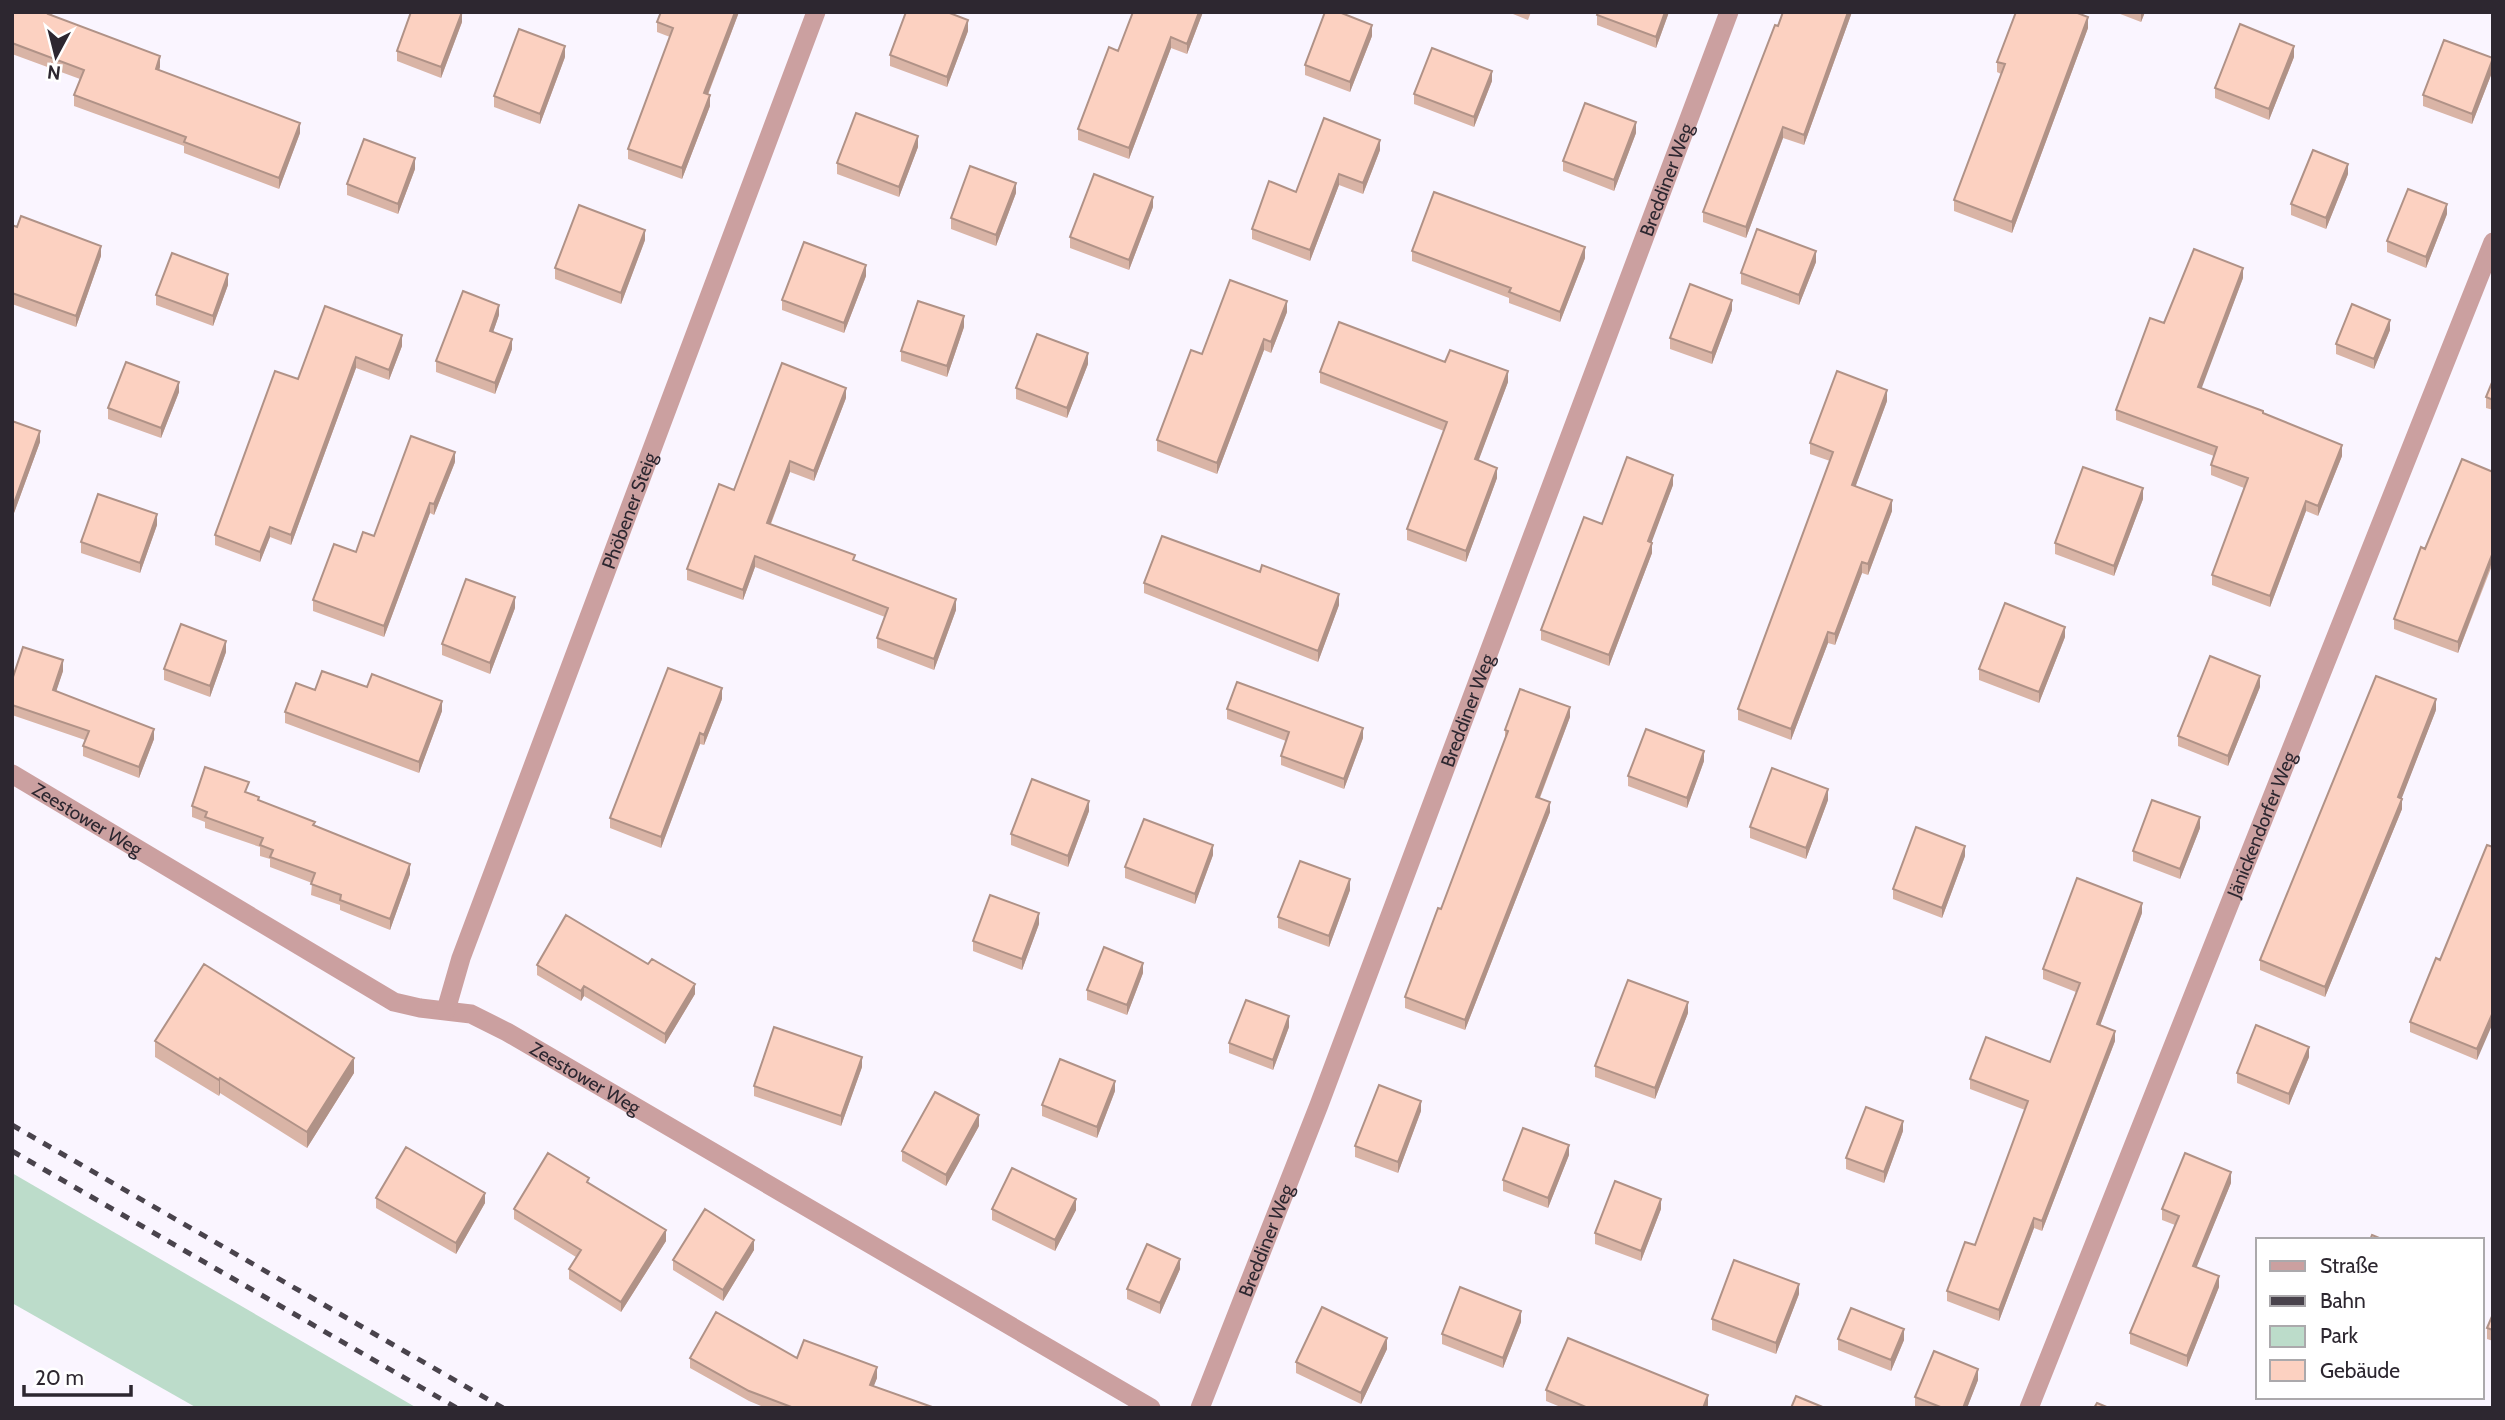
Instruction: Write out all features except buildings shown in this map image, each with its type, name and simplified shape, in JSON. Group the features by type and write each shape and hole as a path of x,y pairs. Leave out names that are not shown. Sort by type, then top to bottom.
{"street":[{"name":"Phöbener Steig","path":"446,1010 458,968 816,12"},
{"name":"Breddiner Weg","path":"1200,1408 1324,1092 1729,12"},
{"name":"Jänickendorfer Weg","path":"2029,1408 2493,242"},
{"name":"Zeestower Weg","path":"12,774 394,1002 471,1014 507,1032 1151,1408"}],"green space":[{"path":"12,1173 417,1408 197,1408 12,1303"}],"railway":[{"path":"12,1125 503,1408"},
{"path":"12,1151 457,1408"}]}
